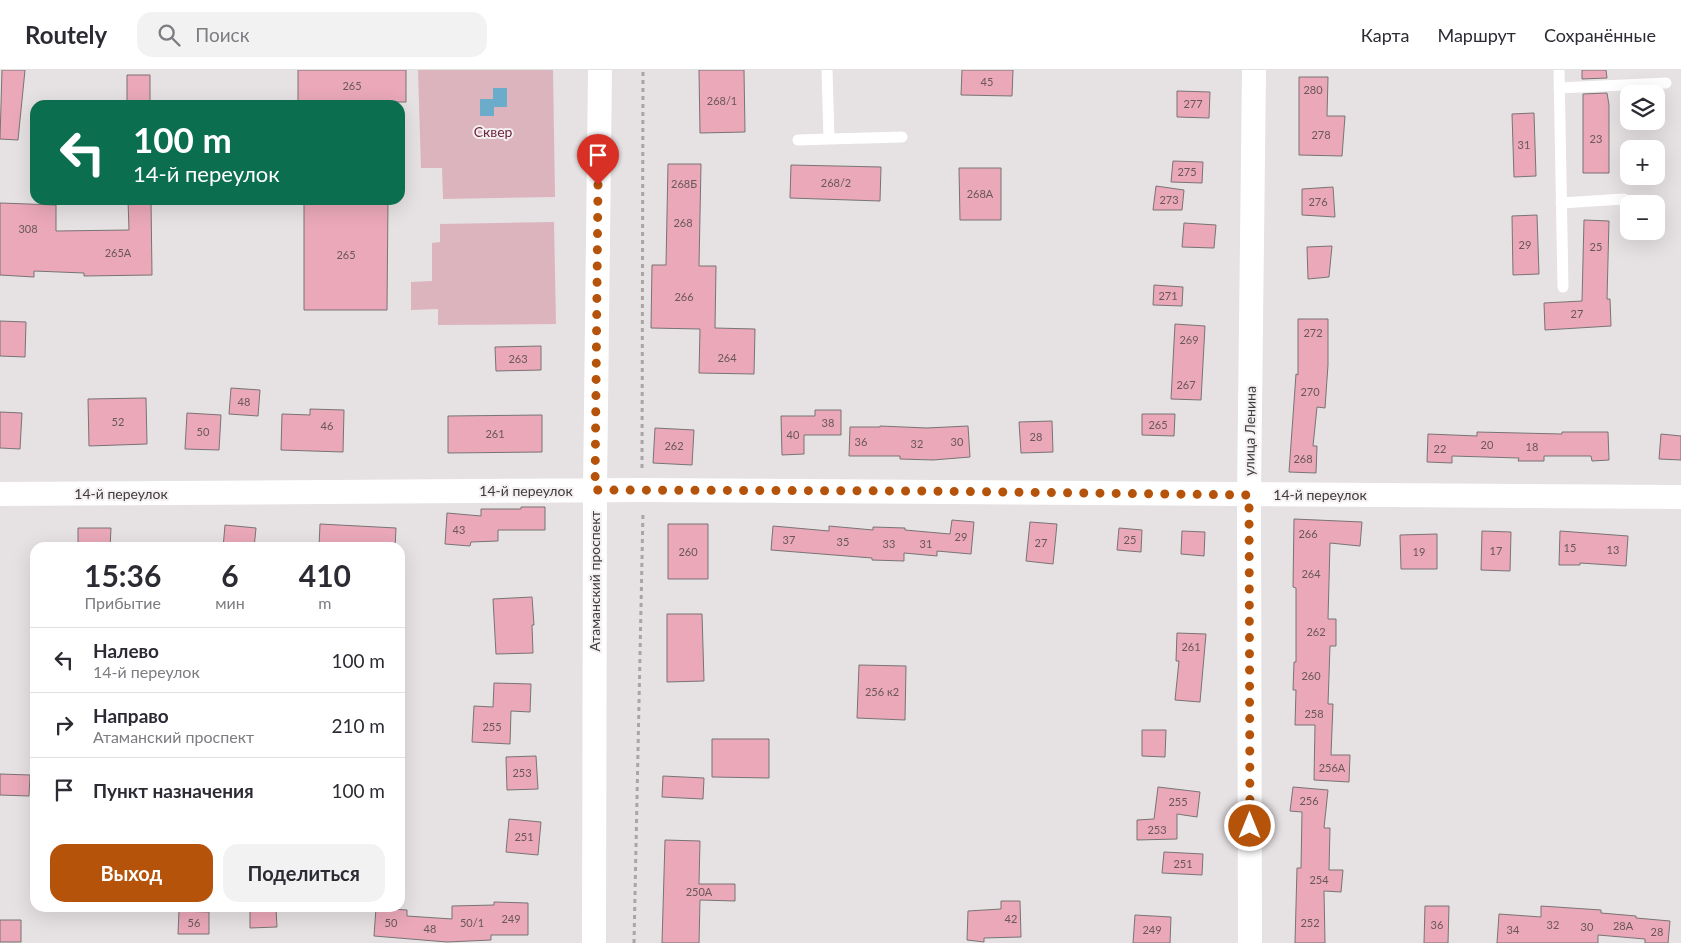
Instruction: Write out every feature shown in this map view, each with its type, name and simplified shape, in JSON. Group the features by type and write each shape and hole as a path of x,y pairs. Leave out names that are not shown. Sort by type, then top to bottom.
{"street":[{"name":"Атаманский проспект","path":"594,943 595,490 600,70"},
{"name":"улица Ленина","path":"1250,943 1249,495 1254,70"},
{"name":"14-й переулок","path":"0,494 595,490 1681,497"}],"lane":[{"path":"827,70 828,139"},
{"path":"1559,70 1563,287"},
{"path":"1559,88 1666,83"},
{"path":"798,140 902,137"},
{"path":"1561,203 1620,199"}],"green space":[{"name":"Сквер","path":"418,70 553,70 555,197 443,199 442,168 421,168"},
{"path":"554,222 556,324 438,325 438,309 411,310 411,282 432,281 432,243 440,242 440,224"}],"water":[{"path":"493,88 507,88 507,107 494,107 494,116 480,116 480,99 493,99"}],"building":[{"path":"2,70 25,70 18,140 0,139"},
{"path":"298,70 406,70 406,102 405,100 298,100"},
{"path":"699,70 744,70 745,132 700,133"},
{"path":"962,70 1013,70 1012,96 961,95"},
{"path":"1582,70 1606,70 1607,78 1582,79"},
{"path":"127,75 150,75 150,100 127,100"},
{"path":"1299,77 1328,77 1327,116 1345,116 1342,156 1299,155"},
{"path":"1177,91 1210,92 1209,118 1177,117"},
{"path":"1607,93 1609,105 1609,173 1583,173 1583,94"},
{"path":"1534,113 1536,176 1514,177 1512,114"},
{"path":"1173,161 1203,162 1202,183 1171,182"},
{"path":"668,164 701,164 699,266 716,266 715,328 755,329 754,374 699,373 700,329 651,328 652,265 666,265"},
{"path":"791,165 881,167 880,201 790,198"},
{"path":"959,168 1001,168 1001,220 960,220"},
{"path":"1156,186 1184,190 1182,210 1153,210"},
{"path":"1333,187 1335,217 1302,215 1302,189"},
{"path":"0,203 56,205 56,231 129,230 128,205 151,205 152,275 84,276 84,273 34,271 34,277 0,275"},
{"path":"304,205 388,205 387,310 304,310"},
{"path":"1537,215 1539,274 1513,275 1512,216"},
{"path":"1584,220 1609,221 1607,299 1610,299 1611,326 1545,330 1544,303 1582,301"},
{"path":"1184,223 1216,225 1214,248 1182,247"},
{"path":"1332,246 1329,277 1308,279 1307,247"},
{"path":"1154,285 1183,287 1182,306 1153,305"},
{"path":"1298,319 1328,319 1328,365 1325,408 1317,407 1313,446 1317,446 1316,473 1289,472 1296,374 1298,375"},
{"path":"0,321 26,322 25,357 0,356"},
{"path":"1175,324 1205,326 1201,400 1171,399"},
{"path":"541,346 541,370 496,371 495,347"},
{"path":"231,388 260,390 258,416 229,414"},
{"path":"146,398 147,444 89,446 88,399"},
{"path":"310,409 344,410 343,452 281,450 282,414 310,415"},
{"path":"815,410 841,410 841,435 804,435 804,454 782,455 781,416 815,416"},
{"path":"0,412 22,413 20,449 0,448"},
{"path":"187,413 221,415 219,450 185,449"},
{"path":"1142,414 1175,414 1174,436 1142,435"},
{"path":"542,415 542,452 448,453 448,416"},
{"path":"1052,421 1053,452 1021,453 1019,422"},
{"path":"968,426 970,457 933,460 900,459 900,456 849,456 850,427 927,428"},
{"path":"655,428 694,430 692,465 653,463"},
{"path":"1477,432 1562,434 1562,432 1608,432 1609,460 1592,461 1591,456 1544,456 1544,461 1518,461 1519,458 1452,456 1452,463 1427,462 1428,434 1477,436"},
{"path":"1661,434 1681,436 1681,460 1659,459"},
{"path":"521,507 545,507 545,530 498,530 498,541 471,542 470,546 445,544 447,513 481,516 481,509 521,509"},
{"path":"1294,519 1362,522 1360,546 1330,543 1328,619 1336,619 1336,646 1330,646 1328,704 1333,704 1331,755 1350,755 1349,782 1314,780 1315,725 1295,725 1296,690 1293,690 1294,662 1296,662 1296,588 1293,587"},
{"path":"952,520 974,522 971,554 937,551 937,556 904,553 904,561 872,560 872,558 771,550 773,526 829,531 829,526 873,530 873,527 905,528 905,530 950,534"},
{"path":"1030,522 1057,524 1053,564 1026,561"},
{"path":"320,524 396,528 395,542 319,542"},
{"path":"668,524 708,524 708,579 668,579"},
{"path":"225,525 256,528 255,542 224,542"},
{"path":"78,528 111,528 110,542 78,542"},
{"path":"1119,528 1142,530 1141,552 1117,550"},
{"path":"1182,531 1205,532 1204,556 1181,554"},
{"path":"1482,531 1511,532 1510,571 1481,570"},
{"path":"1560,531 1628,536 1626,566 1580,563 1580,565 1559,565"},
{"path":"1437,534 1437,569 1401,569 1400,535"},
{"path":"532,597 533,653 496,654 493,599"},
{"path":"667,614 702,614 704,681 667,682"},
{"path":"1177,633 1206,634 1200,702 1175,700 1179,661 1176,661"},
{"path":"859,665 906,666 905,720 857,718"},
{"path":"494,683 531,684 530,712 511,711 510,744 472,742 474,706 493,707"},
{"path":"1142,730 1166,730 1165,757 1142,756"},
{"path":"712,739 769,739 769,778 712,777"},
{"path":"536,756 538,789 507,790 506,757"},
{"path":"0,774 30,775 29,796 0,795"},
{"path":"663,776 704,778 703,799 662,797"},
{"path":"1158,787 1200,792 1197,817 1177,814 1177,839 1137,840 1137,820 1154,819"},
{"path":"1293,787 1328,790 1324,828 1330,828 1329,870 1343,870 1341,892 1324,891 1325,943 1295,943 1297,868 1301,868 1302,812 1290,811"},
{"path":"509,819 541,822 538,855 506,852"},
{"path":"665,840 700,841 699,884 735,884 735,901 700,900 699,943 662,943"},
{"path":"1164,852 1203,854 1202,875 1162,873"},
{"path":"1001,901 1020,901 1021,937 984,938 984,942 967,940 968,911 1001,909"},
{"path":"494,902 528,903 528,935 491,935 491,940 447,942 374,936 376,912 405,912 405,910 407,910 407,916 452,919 452,906 494,905"},
{"path":"1425,906 1449,906 1448,943 1424,943"},
{"path":"1541,906 1601,910 1601,913 1670,921 1668,943 1645,943 1645,939 1598,935 1598,943 1497,943 1499,914 1541,917"},
{"path":"179,912 209,912 209,934 178,934"},
{"path":"250,912 276,912 277,927 250,928"},
{"path":"1135,915 1171,917 1170,943 1133,943"},
{"path":"0,920 21,920 21,942 0,942"}],"route":[{"path":"598,185 595,490 1249,495 1250,826"}]}
